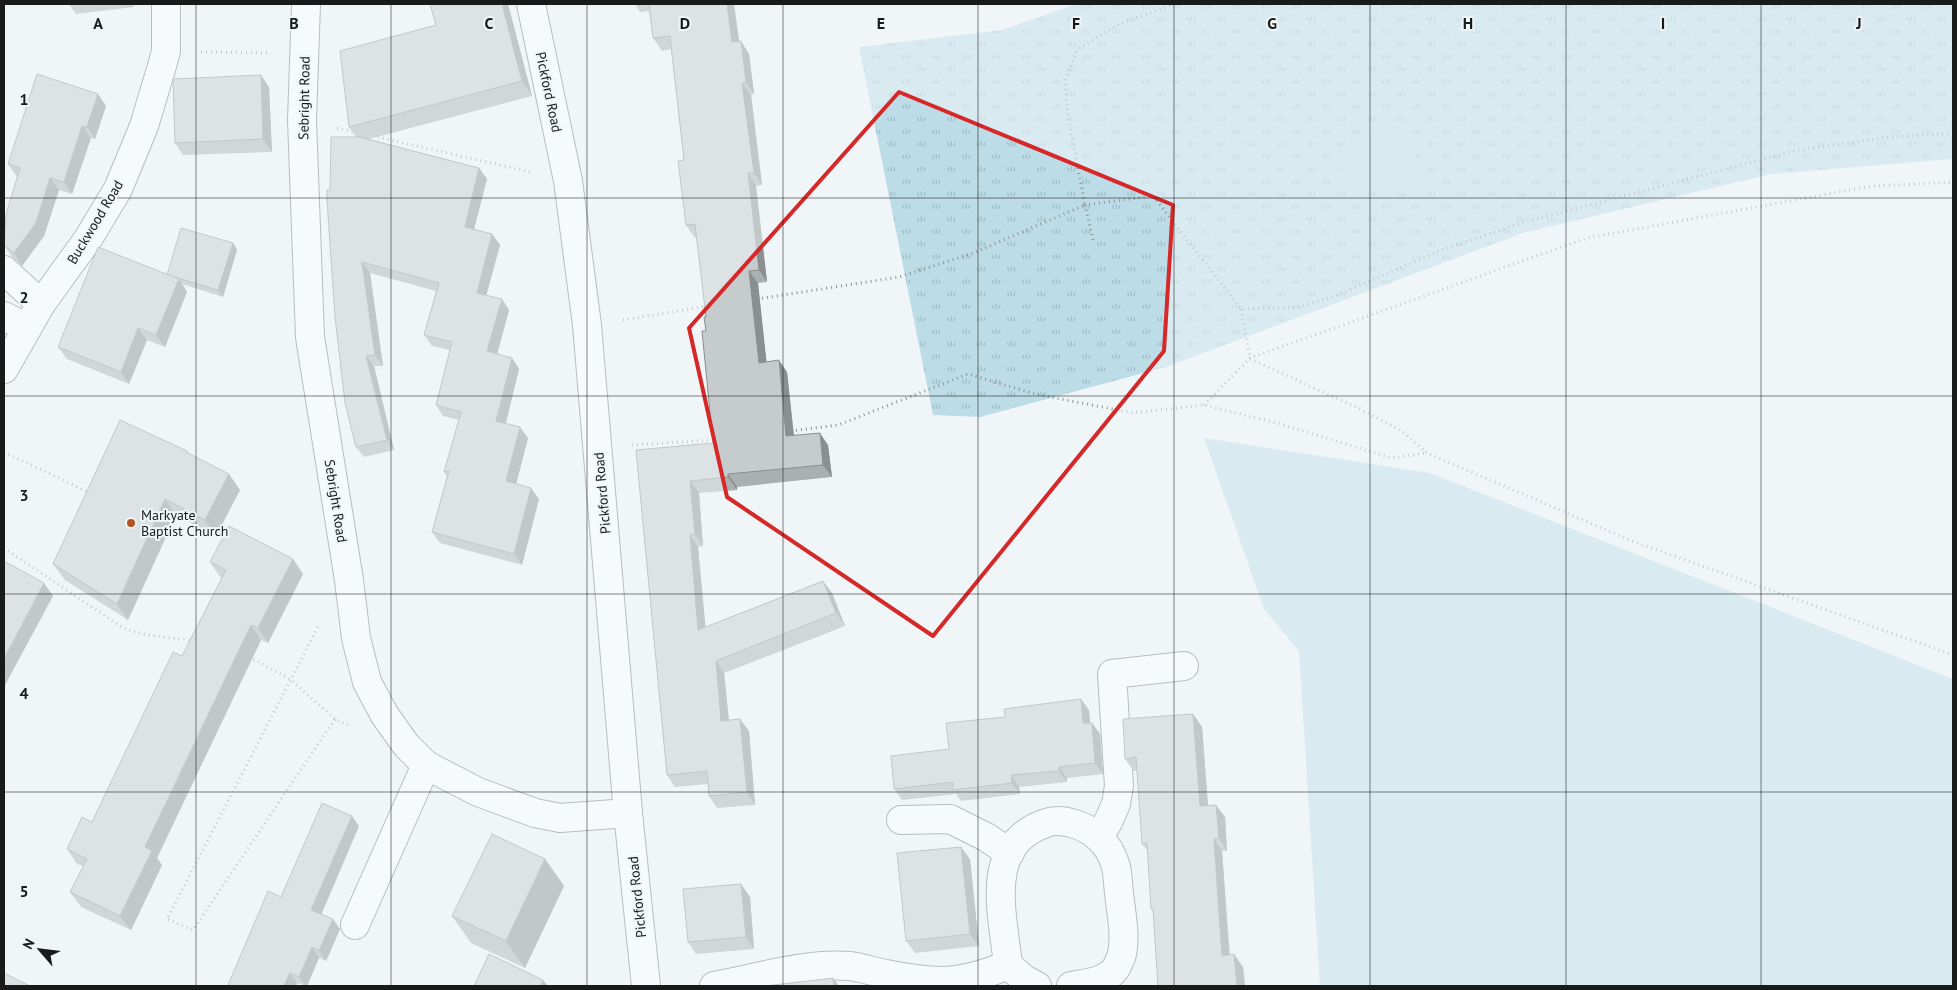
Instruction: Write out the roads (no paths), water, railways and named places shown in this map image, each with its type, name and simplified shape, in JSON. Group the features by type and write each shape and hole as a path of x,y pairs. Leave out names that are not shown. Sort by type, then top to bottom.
{"street":[{"name":"Buckwood Road","path":"4,369 16,322 41,304 88,239 118,189 144,126 166,51 166,4"},
{"name":"Sebright Road","path":"306,4 302,120 310,336 349,580 356,638 367,682 384,714 406,745 426,766 478,792 535,813 560,818 628,813"},
{"name":"Pickford Road","path":"531,4 568,181 587,325 628,813 646,986"},
{"path":"4,270 41,304"},
{"path":"1098,837 1116,804 1119,786 1112,674 1184,666"},
{"path":"355,925 426,766"},
{"path":"901,820 950,819 1010,853"},
{"path":"1037,986 1024,979 1008,965 1000,885 1004,863 1024,834 1035,826 1052,821 1082,826 1098,837 1110,851 1116,867 1123,937 1122,956 1108,982 1072,986"},
{"path":"714,986 804,968 849,966 925,982 949,982 984,975 1008,965"}],"place":[{"name":"Markyate Baptist Church","path":"131,523"}]}
